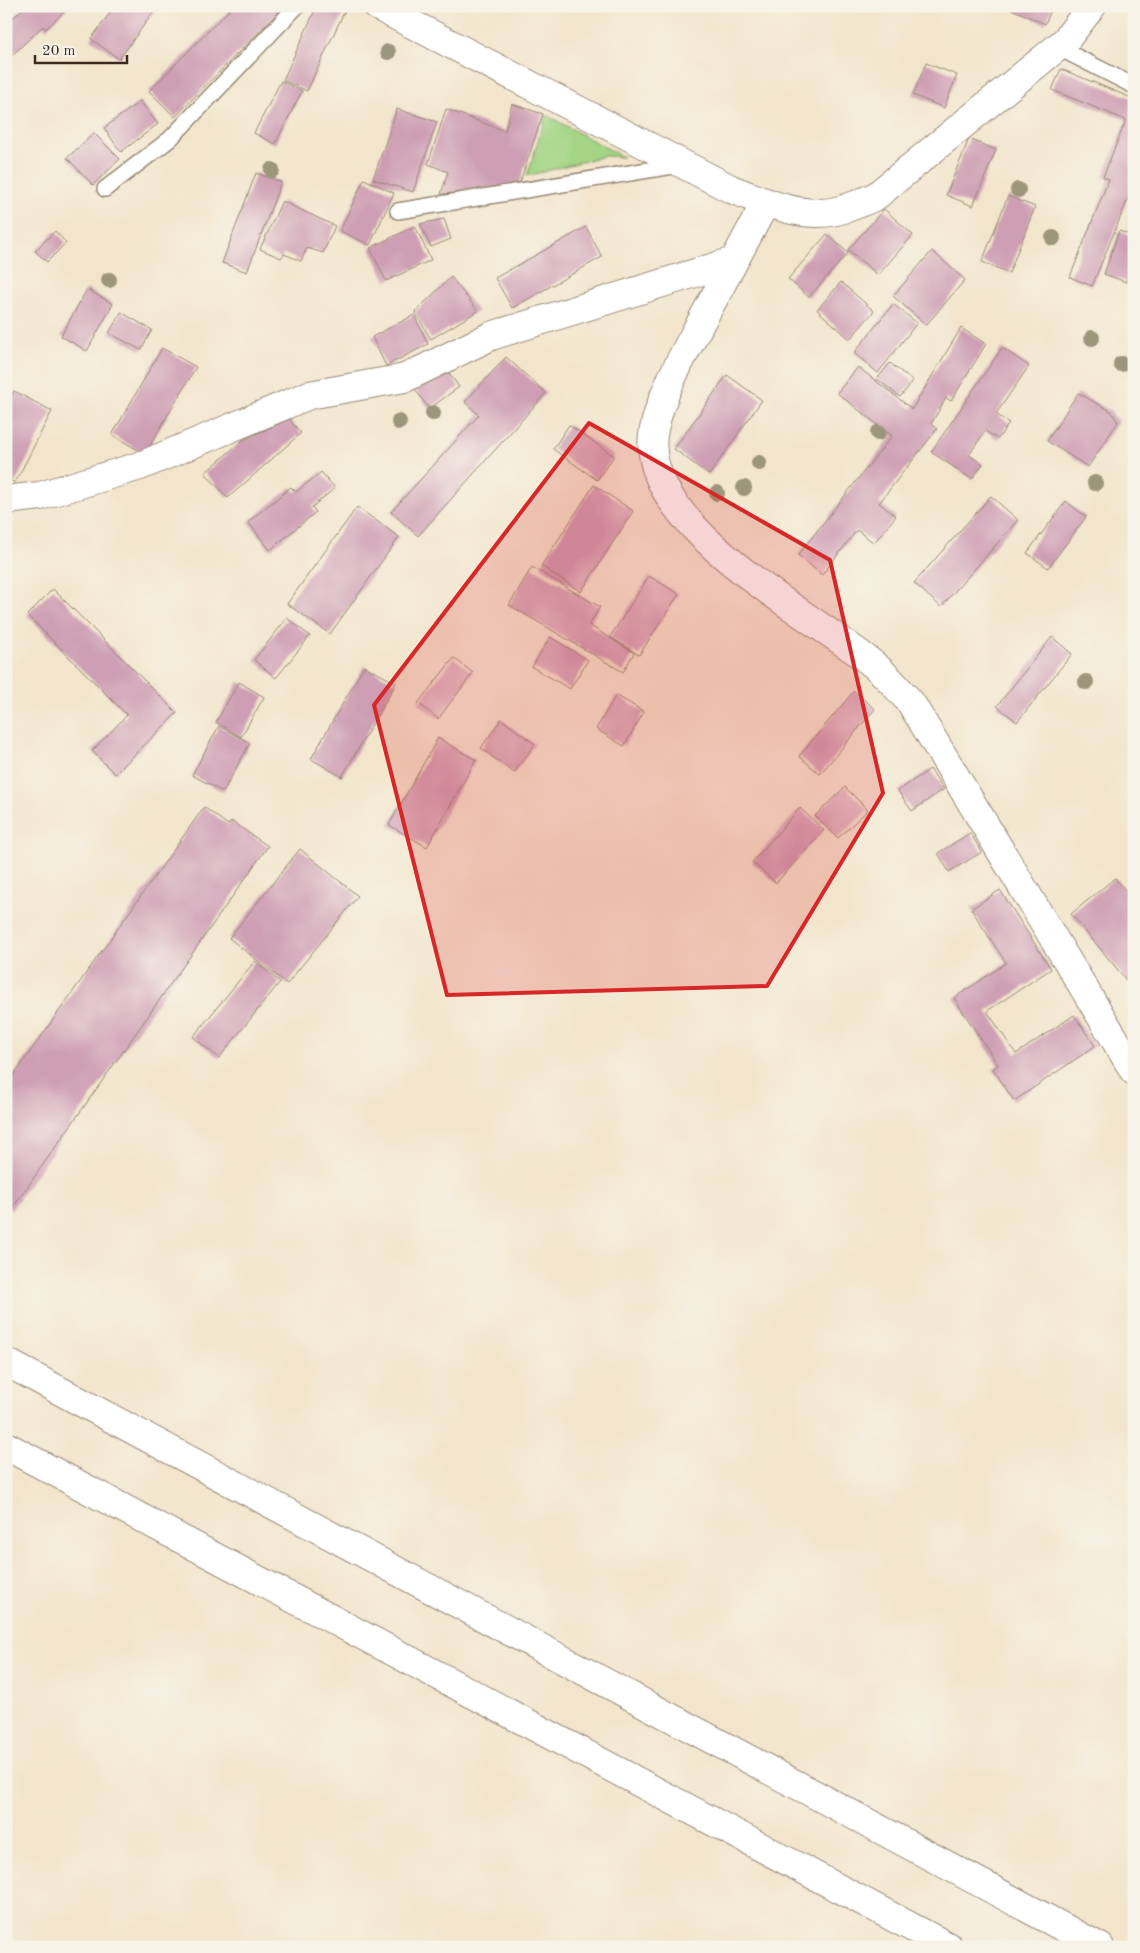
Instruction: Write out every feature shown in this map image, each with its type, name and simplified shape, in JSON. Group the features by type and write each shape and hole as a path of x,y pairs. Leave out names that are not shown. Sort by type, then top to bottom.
{"street":[{"path":"376,6 731,189 794,210 834,212 853,207 876,196 1057,47 1082,22 1092,6"},
{"path":"766,202 678,365 661,404 653,431 654,457 660,475 674,504 724,557 875,665 911,703 1134,1070"},
{"path":"6,500 40,496 140,466 309,395 405,378 492,336 734,262"},
{"path":"6,1362 1100,1947"},
{"path":"6,1446 949,1947"}],"lane":[{"path":"106,188 170,139 297,6"},
{"path":"1057,47 1134,86"},
{"path":"398,211 683,164"}],"highlighted area":[{"path":"589,423 830,560 883,793 767,986 447,995 374,705"}],"green space":[{"path":"546,115 623,157 604,156 527,176"}],"building":[{"path":"26,6 70,6 46,29 43,26 6,61 6,24"},
{"path":"115,6 158,6 119,59 91,39"},
{"path":"233,6 284,6 175,117 149,91"},
{"path":"317,6 336,6 345,10 307,91 283,80"},
{"path":"1005,6 1053,6 1045,24"},
{"path":"926,63 957,75 944,108 913,95"},
{"path":"1061,69 1134,99 1134,184 1092,286 1070,277 1109,179 1103,177 1126,120 1052,90"},
{"path":"281,81 302,91 275,144 254,133"},
{"path":"140,101 158,124 121,152 104,128"},
{"path":"512,104 543,114 518,188 441,194 448,172 428,164 446,109 505,131"},
{"path":"397,109 437,122 413,192 373,179"},
{"path":"94,133 120,159 93,185 67,158"},
{"path":"969,139 996,150 973,206 946,195"},
{"path":"256,173 281,182 247,272 222,263"},
{"path":"364,179 394,193 370,245 340,231"},
{"path":"1008,196 1035,207 1009,273 982,262"},
{"path":"282,201 335,226 323,253 307,248 301,261 284,254 281,258 260,249"},
{"path":"884,209 913,235 878,275 848,250"},
{"path":"444,219 451,239 431,247 420,224"},
{"path":"415,226 431,260 386,281 370,248"},
{"path":"586,227 602,257 512,308 495,278"},
{"path":"55,231 66,243 47,262 35,251"},
{"path":"1119,231 1134,236 1134,258 1126,282 1104,274"},
{"path":"827,234 848,253 809,297 788,279"},
{"path":"932,251 965,280 926,325 893,296"},
{"path":"451,277 478,311 431,339 415,312"},
{"path":"841,282 874,311 850,339 817,310"},
{"path":"87,289 113,304 87,351 61,336"},
{"path":"893,304 917,323 878,373 854,353"},
{"path":"121,312 152,330 141,350 109,333"},
{"path":"414,315 428,344 386,366 372,337"},
{"path":"961,328 986,344 951,401 946,398 931,424 937,429 879,503 896,516 874,543 857,530 822,575 798,555 892,436 837,393 858,367 912,409"},
{"path":"162,348 196,367 145,454 112,435"},
{"path":"1002,348 1029,366 996,414 1009,423 998,439 985,431 969,455 983,464 972,479 931,452"},
{"path":"506,357 546,393 418,536 391,512 479,415 465,402"},
{"path":"890,363 913,381 900,397 877,379"},
{"path":"445,367 459,387 429,409 415,389"},
{"path":"727,375 762,400 709,475 674,449"},
{"path":"14,391 52,411 15,483 6,478 6,406"},
{"path":"1078,393 1111,411 1118,422 1088,467 1047,441"},
{"path":"289,419 301,433 228,498 205,473 243,440"},
{"path":"569,425 614,456 597,480 553,449"},
{"path":"321,472 335,488 312,507 316,512 270,550 248,522 291,487 296,492"},
{"path":"594,485 633,511 581,592 541,566"},
{"path":"991,496 1018,520 941,607 914,583"},
{"path":"1066,501 1086,517 1048,568 1027,553"},
{"path":"357,507 399,537 330,634 287,604"},
{"path":"532,567 600,607 589,625 634,653 623,672 509,605"},
{"path":"649,576 679,594 639,655 610,637"},
{"path":"53,589 177,713 115,774 92,751 127,715 27,615"},
{"path":"287,618 310,636 276,678 254,660"},
{"path":"550,637 588,660 570,689 532,667"},
{"path":"1052,637 1072,654 1017,722 997,706"},
{"path":"454,658 473,673 438,719 418,703"},
{"path":"364,666 396,683 342,777 311,759"},
{"path":"239,682 264,697 241,737 216,722"},
{"path":"854,691 875,709 820,774 799,756"},
{"path":"616,695 644,712 624,746 596,729"},
{"path":"501,719 535,744 514,773 481,748"},
{"path":"219,726 250,743 223,792 192,775"},
{"path":"438,738 476,760 427,847 389,825"},
{"path":"930,769 944,789 912,811 898,791"},
{"path":"845,787 868,810 838,838 815,816"},
{"path":"204,807 228,825 231,821 268,846 11,1210 6,1207 6,1086"},
{"path":"800,808 824,830 776,883 752,862"},
{"path":"970,833 982,852 949,872 938,853"},
{"path":"300,849 358,896 287,984 229,938"},
{"path":"1115,878 1134,900 1134,989 1071,914"},
{"path":"1000,890 1051,969 987,1011 1016,1054 1074,1015 1095,1046 1014,1101 993,1069 998,1065 954,998 1006,963 971,909"},
{"path":"255,961 280,982 219,1058 193,1037"}]}
